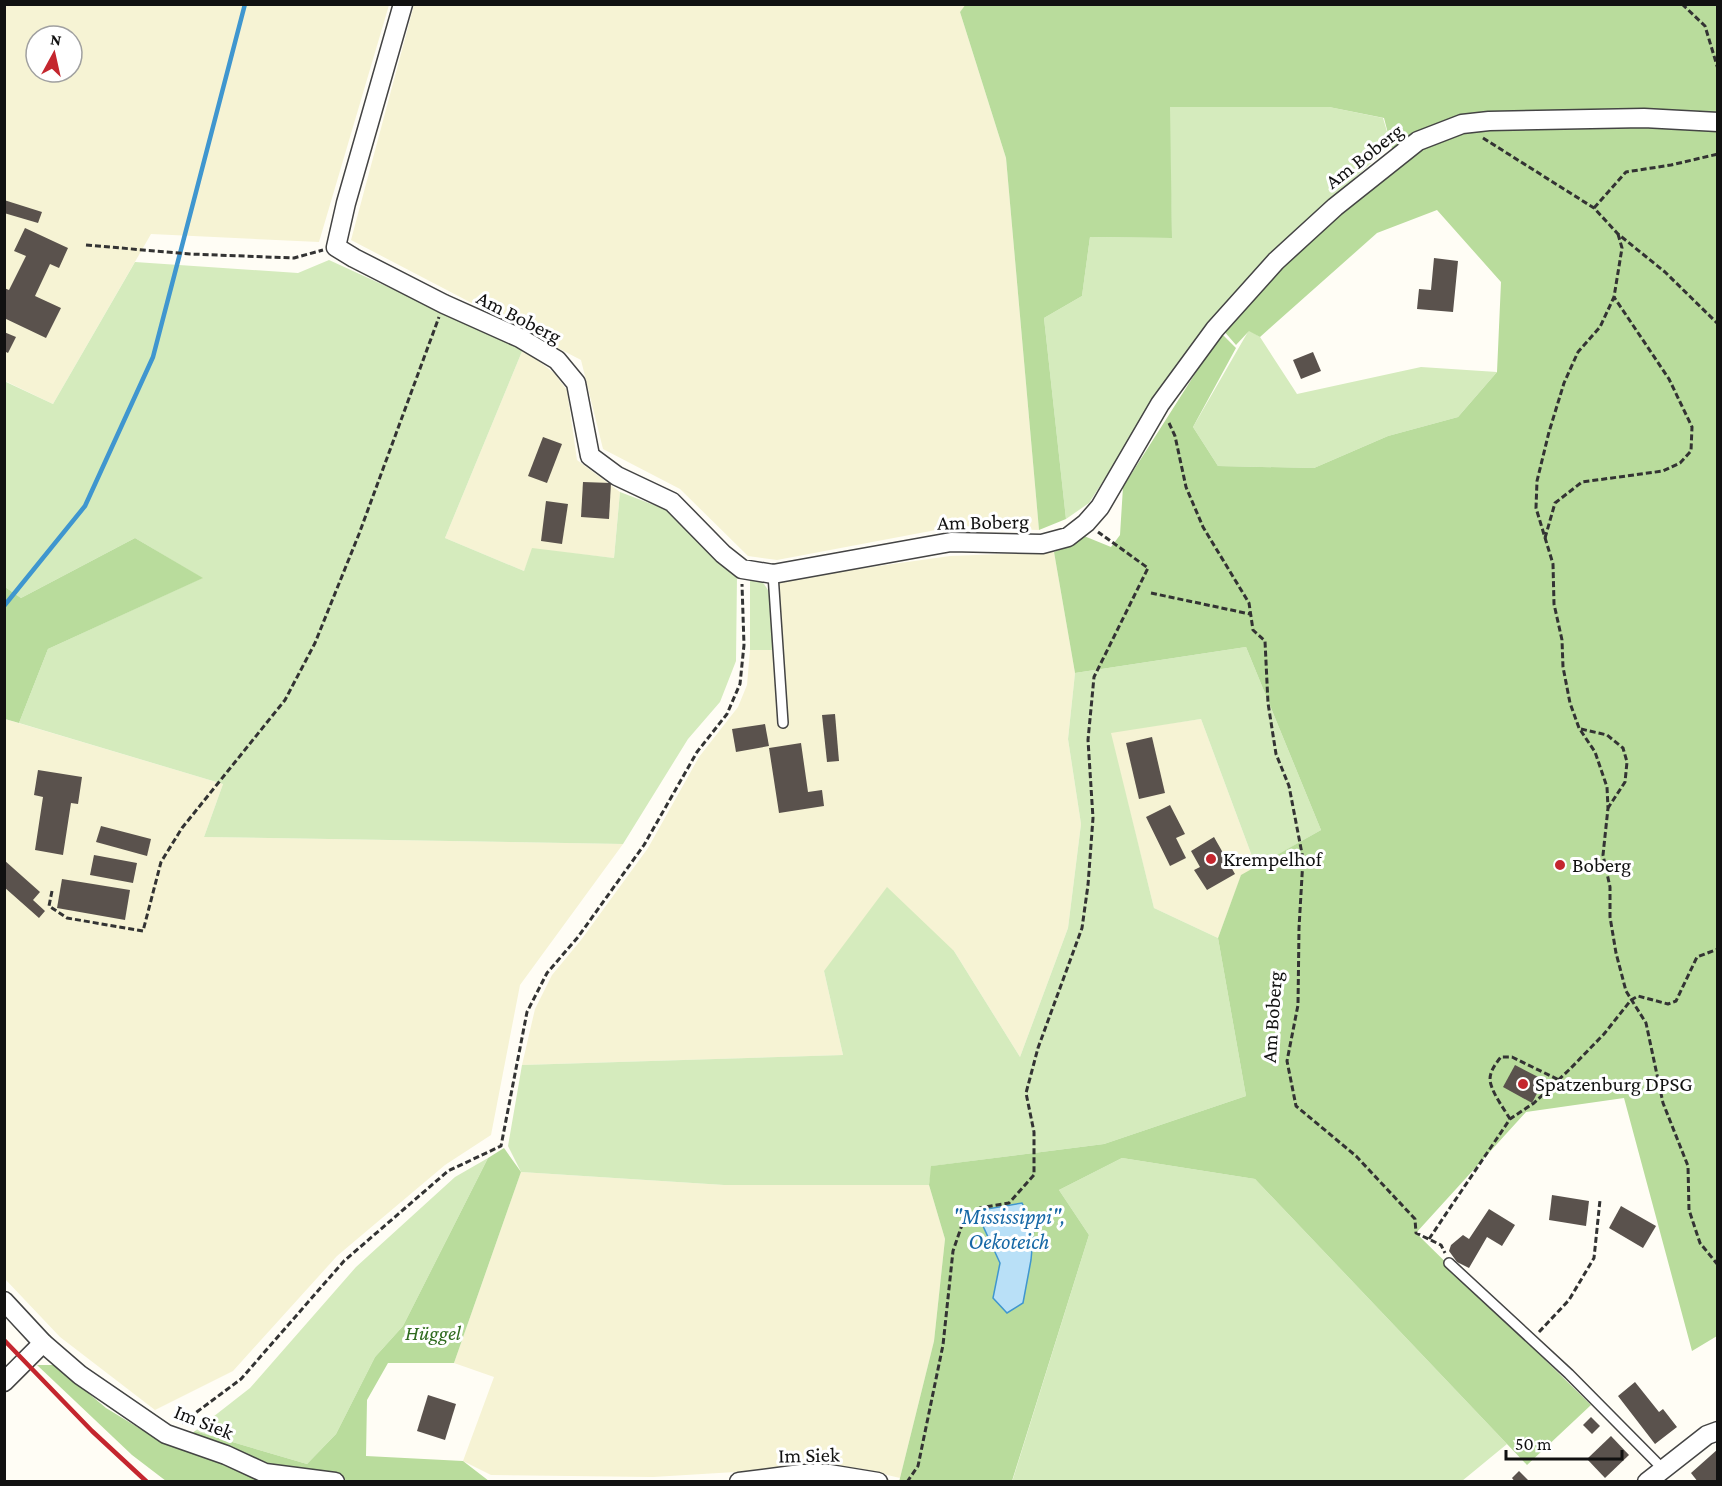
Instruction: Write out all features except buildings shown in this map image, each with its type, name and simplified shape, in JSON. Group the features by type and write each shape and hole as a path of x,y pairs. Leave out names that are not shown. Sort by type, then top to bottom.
{"street":[{"path":"336,247 346,203 403,4"},
{"name":"Am Boberg","path":"336,247 444,304 520,338 557,360 576,383 590,456 617,476 672,502 723,554 742,569 773,574 951,542 1042,544 1068,537 1086,523 1100,507 1160,404 1215,329 1276,261 1335,207 1418,141 1462,124 1489,121 1644,118 1718,122"},
{"name":"Im Siek","path":"4,1300 44,1344 81,1375 166,1434 226,1455 265,1473 335,1482"},
{"path":"4,1382 44,1344"},
{"path":"1647,1482 1707,1435 1718,1431"},
{"name":"Im Siek","path":"740,1482 801,1474 829,1474 878,1482"}],"lane":[{"path":"773,574 783,723"},
{"path":"1449,1263 1569,1374 1663,1469"}],"path":[{"path":"1682,4 1704,26 1718,69"},
{"path":"1462,124 1594,208 1618,234 1665,272 1718,324"},
{"path":"1594,208 1626,172 1671,165 1718,153"},
{"path":"1618,234 1622,248 1614,297 1600,327 1578,352 1564,383 1537,481 1536,508 1553,564 1554,604 1562,640 1563,667 1570,704 1579,728 1595,752 1607,787 1608,808 1603,855 1610,887 1610,917 1616,953 1626,991 1646,1023 1663,1103 1688,1166 1689,1210 1700,1243 1718,1265"},
{"path":"86,245 190,255 294,258 336,247"},
{"path":"1545,541 1555,503 1582,482 1663,471 1680,463 1691,451 1692,427 1669,379 1614,297"},
{"path":"52,891 49,906 67,918 143,931 161,862 182,828 285,700 315,643 371,502 444,304"},
{"name":"Am Boberg","path":"1160,404 1175,436 1186,487 1203,527 1249,603 1253,630 1265,641 1268,703 1276,754 1289,786 1303,859 1298,1005 1287,1061 1296,1106 1356,1156 1415,1219 1416,1233 1441,1245 1449,1263"},
{"path":"908,1482 918,1466 943,1345 953,1251 963,1222 980,1208 1010,1203 1034,1175 1034,1132 1026,1093 1038,1048 1082,928 1093,818 1088,740 1094,678 1148,568 1086,523"},
{"path":"166,1434 241,1379 344,1261 448,1171 501,1146 527,1012 547,973 578,937 644,845 697,752 727,714 740,684 744,645 742,569"},
{"path":"1151,593 1250,614"},
{"path":"1579,728 1607,735 1623,748 1627,762 1625,782 1608,808"},
{"path":"1429,1239 1510,1119 1534,1103 1559,1080 1604,1034 1631,1000 1638,996 1668,1004 1676,1001 1697,957 1718,949"},
{"path":"1510,1119 1494,1092 1490,1080 1494,1065 1501,1057 1512,1057 1559,1080"},
{"path":"1532,1340 1569,1300 1594,1258 1600,1200"}],"shaded area":[{"path":"4,5 389,5 319,242 151,234 53,404 5,381"},
{"path":"414,5 966,5 960,12 1006,158 1039,530 952,527 777,560 748,556 680,489 603,449 581,360 351,240"},
{"path":"523,349 554,373 567,390 577,460 620,492 614,558 533,549 524,571 445,538"},
{"path":"1054,552 1075,673 1068,739 1081,824 1068,928 1020,1057 954,951 824,971 843,1055 522,1065 535,1009 552,975 581,940 648,848 699,757 738,707 747,685 750,650 782,650 779,580 950,556"},
{"path":"5,719 223,784 204,837 623,844 520,985 491,1135 445,1165 337,1256 233,1371 155,1410 60,1337 5,1279"},
{"path":"1201,719 1256,867 1241,876 1218,938 1154,908 1110,732"},
{"path":"521,1172 724,1185 929,1185 945,1239 934,1341 900,1478 858,1468 815,1467 653,1477 491,1475 463,1461 494,1377 454,1363"}],"green space":[{"path":"966,4 1717,5 1717,1336 1692,1351 1624,1098 1526,1112 1416,1233 1591,1405 1527,1465 1255,1179 1122,1158 1059,1190 1089,1235 1012,1481 899,1482 934,1341 945,1239 929,1185 931,1166 1104,1144 1246,1096 1218,938 1241,875 1321,830 1246,647 1075,673 1054,552 1072,545 1084,536 1111,547 1120,535 1123,487 1221,333 1236,348 1193,427 1218,466 1314,468 1388,436 1458,417 1497,372 1501,282 1437,210 1377,233 1260,337 1249,331 1236,345 1223,330 1281,265 1397,168 1384,118 1329,107 1170,107 1172,238 1090,237 1082,296 1044,318 1066,519 1039,530 1006,158 960,12"},
{"path":"1169,107 1329,107 1383,118 1391,145 1336,195 1202,333 1089,503 1066,519 1044,318 1082,296 1090,237 1172,238"},
{"path":"329,260 523,349 445,538 524,571 532,548 614,558 620,492 667,510 737,576 736,661 720,702 688,739 623,844 204,837 223,784 19,723 48,649 202,578 135,538 21,598 5,587 4,381 53,404 135,262 298,273"},
{"path":"1249,330 1260,337 1297,394 1421,367 1497,372 1458,417 1388,436 1314,468 1218,466 1193,427"},
{"path":"135,538 203,578 48,649 19,723 5,719 5,587 21,598"},
{"path":"750,575 760,578 770,593 773,650 750,650"},
{"path":"1246,647 1321,830 1256,867 1201,719 1111,733 1154,908 1218,938 1246,1096 1104,1144 932,1166 929,1185 724,1185 521,1172 508,1146 522,1065 843,1055 824,971 887,887 954,951 1020,1057 1068,928 1081,824 1068,739 1075,673"},
{"name":"Hüggel","path":"504,1148 521,1172 454,1363 388,1363 367,1400 366,1456 463,1461 489,1481 166,1481 132,1455 37,1365 55,1365 106,1408 162,1442 178,1447 195,1431 307,1464 336,1434 375,1357 403,1326 488,1158"},
{"path":"488,1158 403,1326 375,1357 336,1434 307,1464 195,1431 250,1388 356,1267 455,1177"},
{"path":"1122,1158 1255,1179 1507,1444 1462,1481 1012,1482 1089,1235 1059,1190"}],"water":[{"name":"\"Mississippi\", Oekoteich","path":"1022,1203 1034,1226 1031,1260 1023,1303 1007,1313 993,1298 1000,1263 983,1226 981,1210"}],"waterway":[{"path":"4,606 85,506 153,357 245,4"}],"railway":[{"path":"4,1340 92,1431 147,1482"}],"place":[{"name":"Krempelhof","path":"1211,859"},
{"name":"Boberg","path":"1560,865"},
{"name":"Spatzenburg DPSG","path":"1523,1084"}]}
